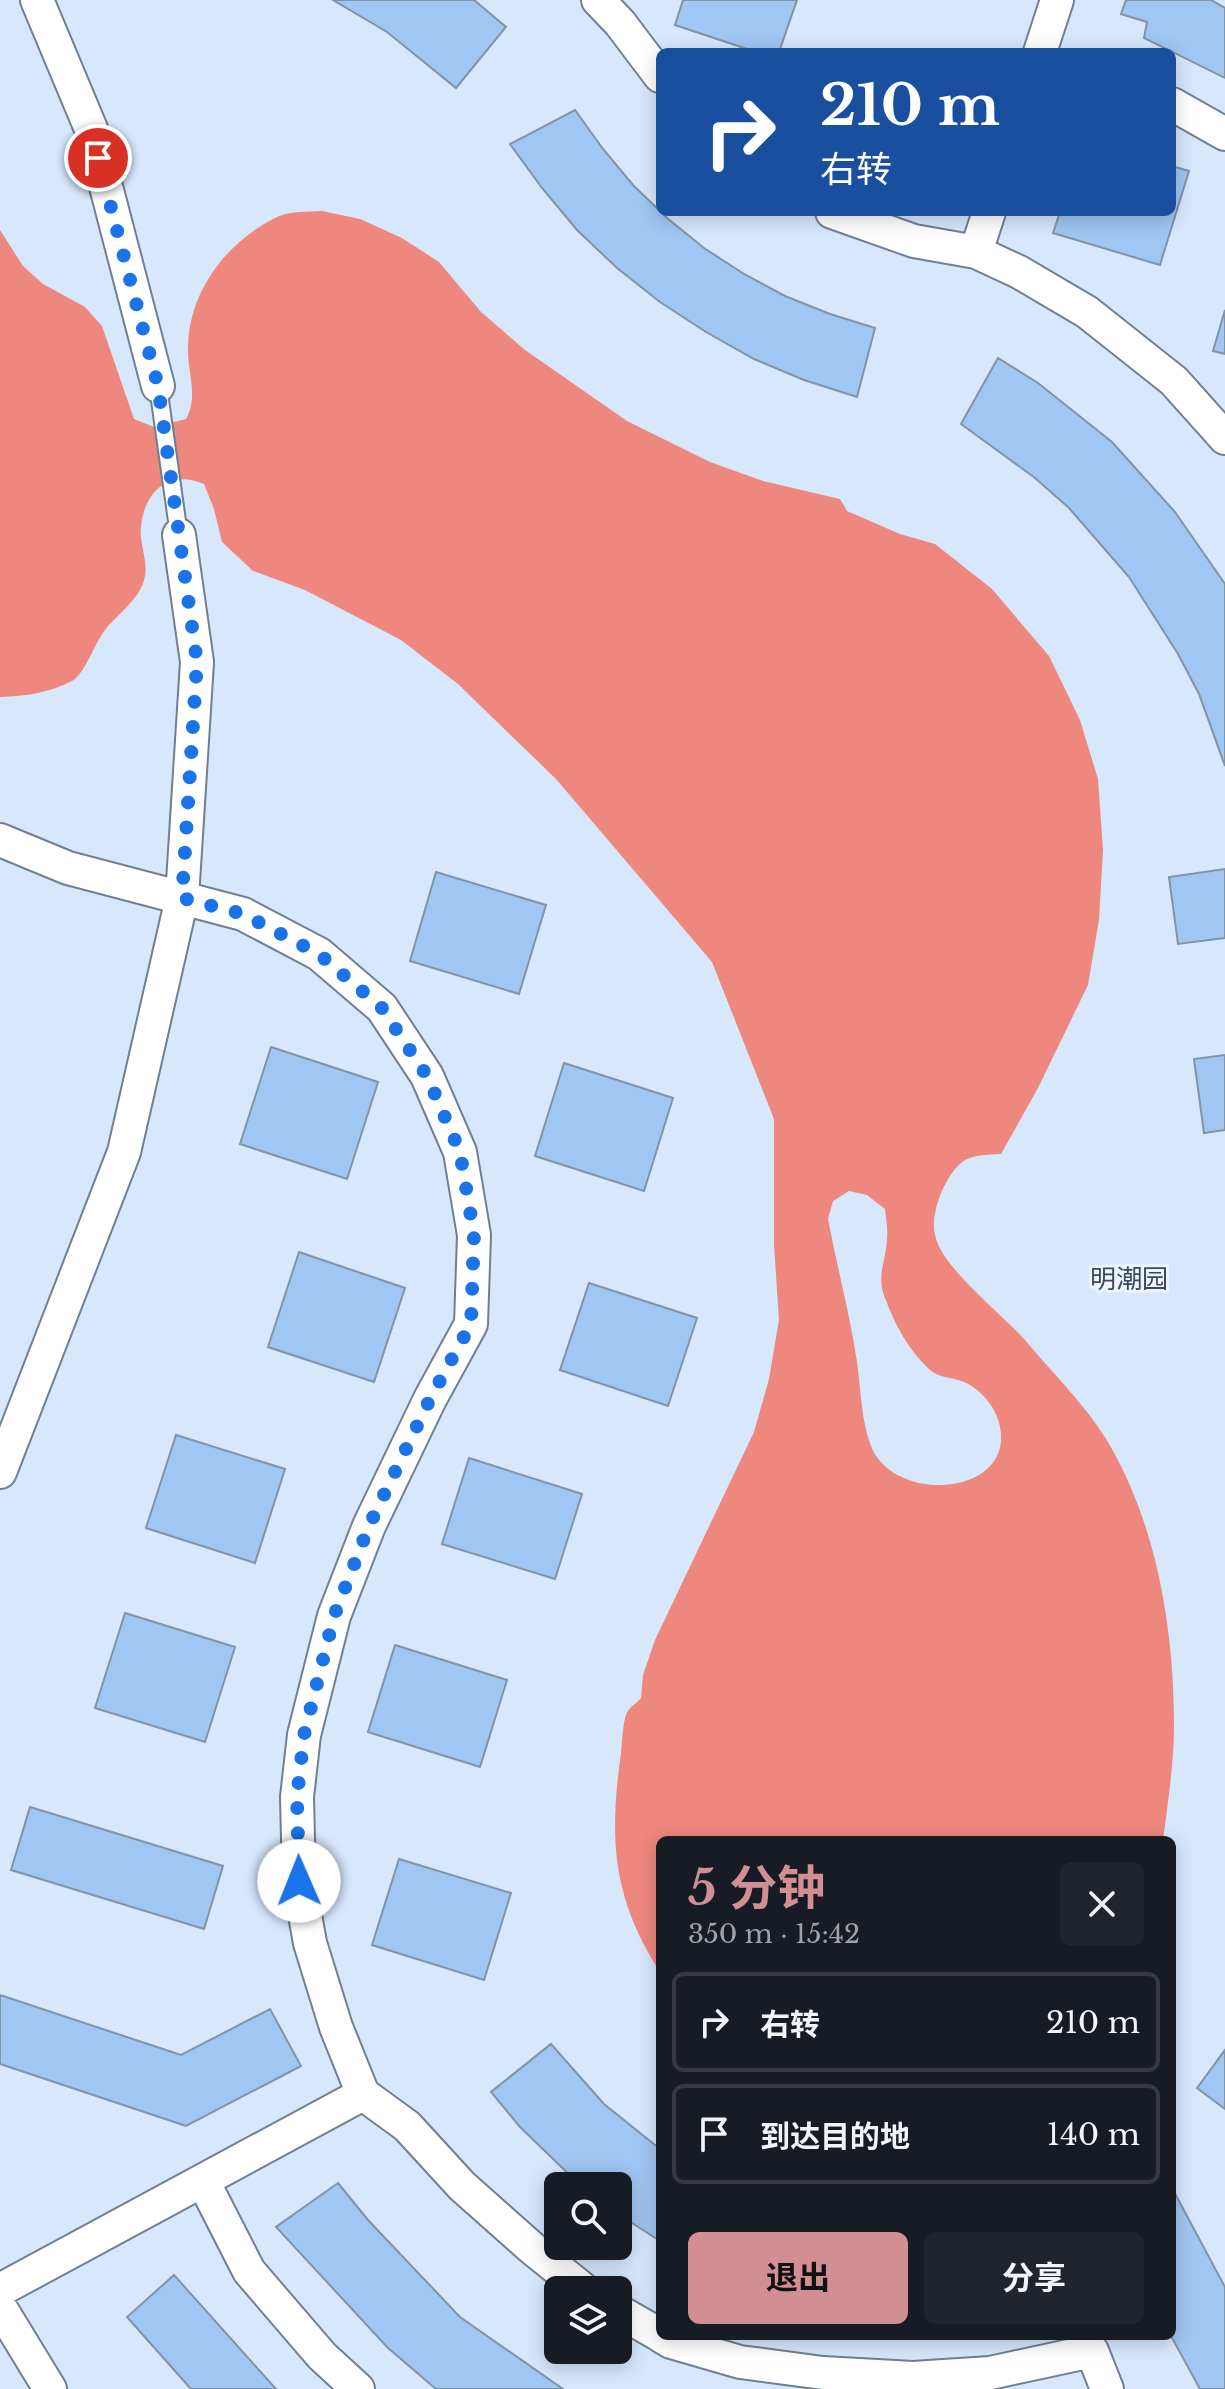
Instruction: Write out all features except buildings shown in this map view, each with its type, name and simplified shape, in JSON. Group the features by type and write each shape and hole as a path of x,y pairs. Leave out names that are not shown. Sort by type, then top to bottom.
{"street":[{"path":"37,0 91,129 158,386"},
{"path":"598,0 620,23 656,71"},
{"path":"1046,48 1057,0"},
{"path":"1176,106 1225,134"},
{"path":"843,216 914,241 976,252 1019,272 1087,312 1174,381 1225,438"},
{"path":"976,252 988,216"},
{"path":"0,1472 124,1152 182,898 197,662 179,535"},
{"path":"0,840 68,868 243,914 319,954 382,1008 427,1076 460,1152 474,1235 471,1324 430,1399 369,1526 334,1616 304,1735 297,1797 299,1881 310,1943 336,2027 363,2094 407,2126 462,2186 567,2276"},
{"path":"0,2290 363,2094"},
{"path":"203,2181 249,2271 322,2356 358,2389"},
{"path":"0,2307 50,2389"},
{"path":"632,2319 656,2334"},
{"path":"667,2340 740,2362 823,2373 913,2378 990,2373 1092,2351 1107,2389"}],"lane":[{"path":"158,386 179,535"}],"shaded area":[{"path":"322,211 360,219 402,238 439,262 481,312 525,350 627,421 710,462 763,481 840,499 847,511 900,534 935,544 992,589 1049,656 1080,720 1098,779 1103,850 1099,920 1088,985 1038,1088 1001,1154 970,1158 955,1169 940,1196 934,1226 940,1248 948,1261 1025,1340 1093,1420 1112,1449 1141,1514 1160,1583 1171,1654 1173,1754 1163,1836 656,1836 656,1965 644,1945 623,1892 615,1840 617,1784 626,1714 641,1698 643,1675 655,1640 754,1432 769,1379 779,1320 774,1245 774,1119 712,962 556,779 458,684 401,640 305,590 253,571 222,542 204,484 180,479 170,482 161,486 147,503 141,527 146,570 143,584 134,599 105,630 77,677 46,691 0,697 0,230 23,266 43,284 85,307 102,326 134,419 154,427 186,419 190,410 190,326 195,306 215,269 228,253 260,226 294,212","holes":["849,1191 867,1195 885,1209 887,1235 881,1283 903,1337 930,1370 971,1386 989,1403 997,1417 1001,1433 998,1455 986,1470 968,1480 946,1485 923,1484 901,1477 883,1464 871,1446 863,1415 851,1326 828,1219 833,1201"]}],"district":[{"name":"明潮园","path":"1129,1279"}],"route":[{"path":"98,158 158,386 197,662 182,898 243,914 319,954 382,1008 427,1076 460,1152 474,1235 471,1324 430,1399 369,1526 334,1616 304,1735 297,1797 299,1881"}]}
